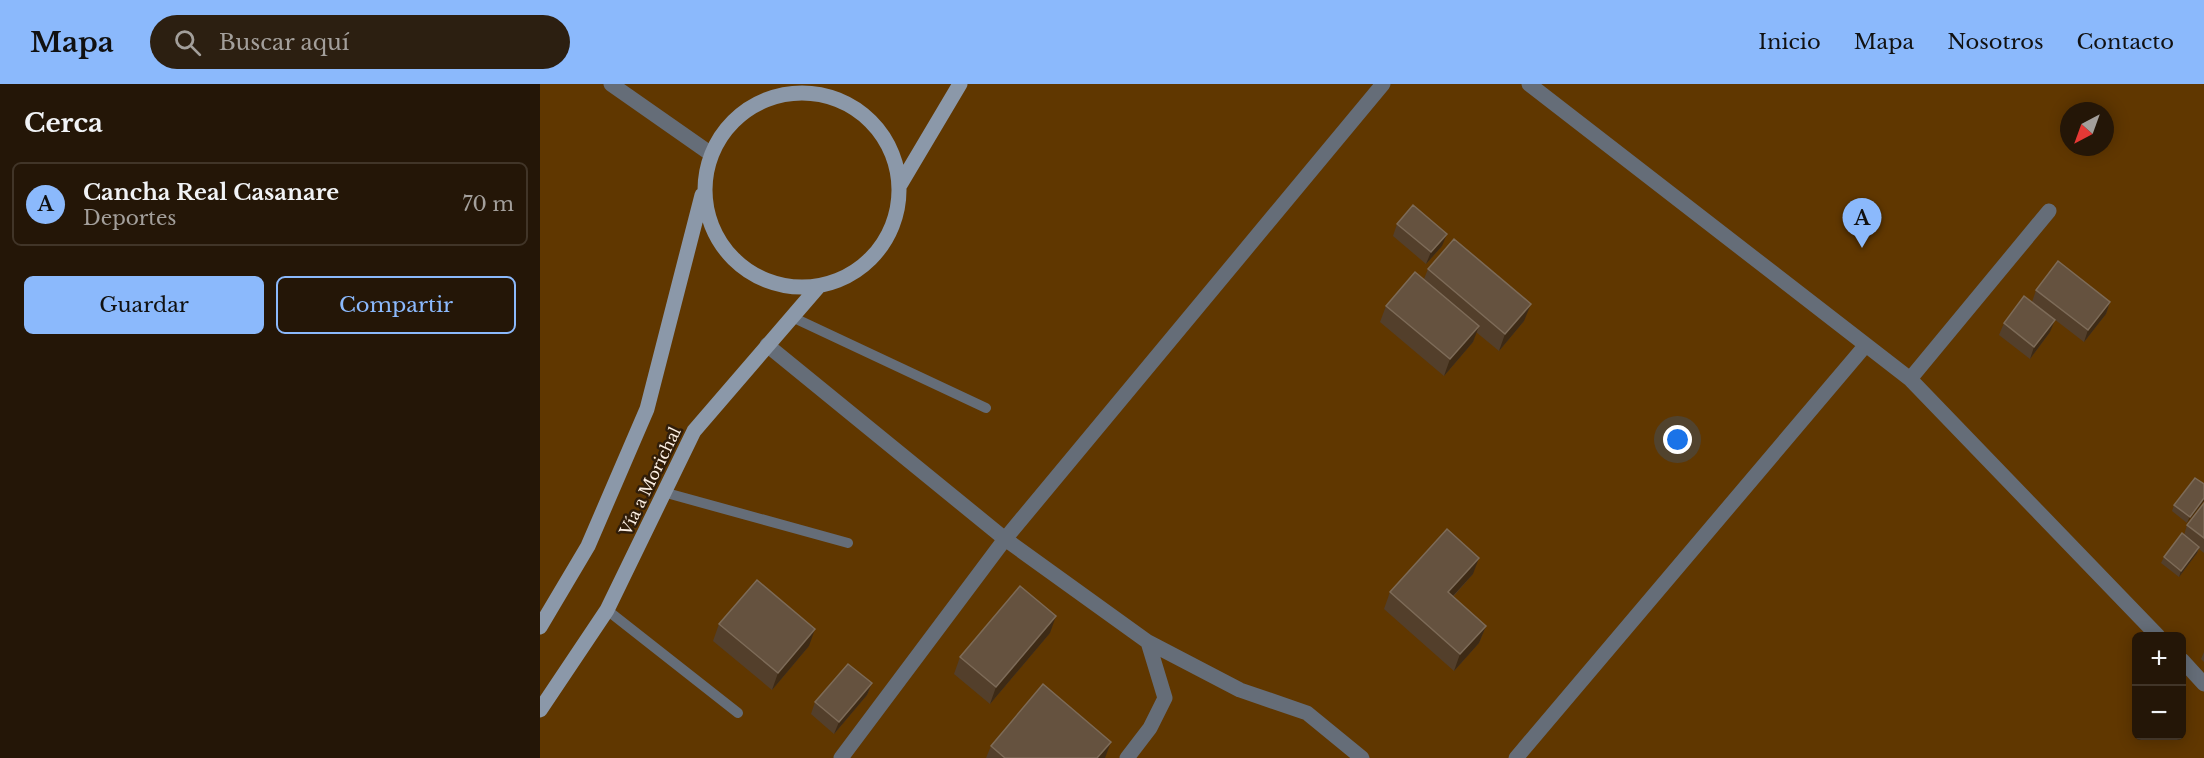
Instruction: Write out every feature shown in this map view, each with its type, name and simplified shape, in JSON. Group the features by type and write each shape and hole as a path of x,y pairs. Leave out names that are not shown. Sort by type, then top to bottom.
{"street":[{"path":"611,84 711,154"},
{"path":"900,185 960,84"},
{"path":"841,758 1005,539 1383,84"},
{"path":"1529,84 1910,379 2154,632"},
{"path":"805,88 829,95 857,108 879,129 894,156 900,185 896,221 879,252 852,275 818,287 784,286 753,274 726,252 710,223 704,189 711,154 731,122 762,100 805,88"},
{"name":"Vía a Morichal","path":"540,627 588,546 646,409 704,189"},
{"path":"1910,379 2049,211"},
{"name":"Vía a Morichal","path":"540,710 607,610 694,431 818,287"},
{"path":"767,345 1005,539 1148,642 1240,690 1307,713 1362,758"},
{"path":"1516,758 1865,346"},
{"path":"1127,758 1150,728 1165,698 1148,642"},
{"path":"2186,665 2204,684"}],"lane":[{"path":"792,317 986,408"},
{"path":"663,492 848,543"},
{"path":"607,610 738,713"}],"shaded area":[{"path":"540,84 2204,84 2204,758 540,758"}],"building":[{"path":"1413,205 1447,234 1431,252 1397,224"},
{"path":"1454,239 1531,304 1505,334 1428,269"},
{"path":"2058,261 2110,302 2088,330 2036,290"},
{"path":"1415,272 1479,326 1450,359 1386,306"},
{"path":"2024,296 2055,320 2034,347 2004,323"},
{"path":"2195,478 2204,484 2204,498 2190,517 2174,505"},
{"path":"2204,503 2204,538 2187,525"},
{"path":"1447,529 1479,558 1448,592 1486,626 1460,654 1390,592"},
{"path":"2182,533 2199,547 2181,571 2164,557"},
{"path":"757,580 815,629 778,673 719,624"},
{"path":"1020,586 1056,616 996,687 960,657"},
{"path":"848,664 872,683 839,722 815,702"},
{"path":"1043,684 1111,742 1097,758 1005,758 991,746"}],"place":[{"name":"Cancha Real Casanare","path":"1862,248"}]}
